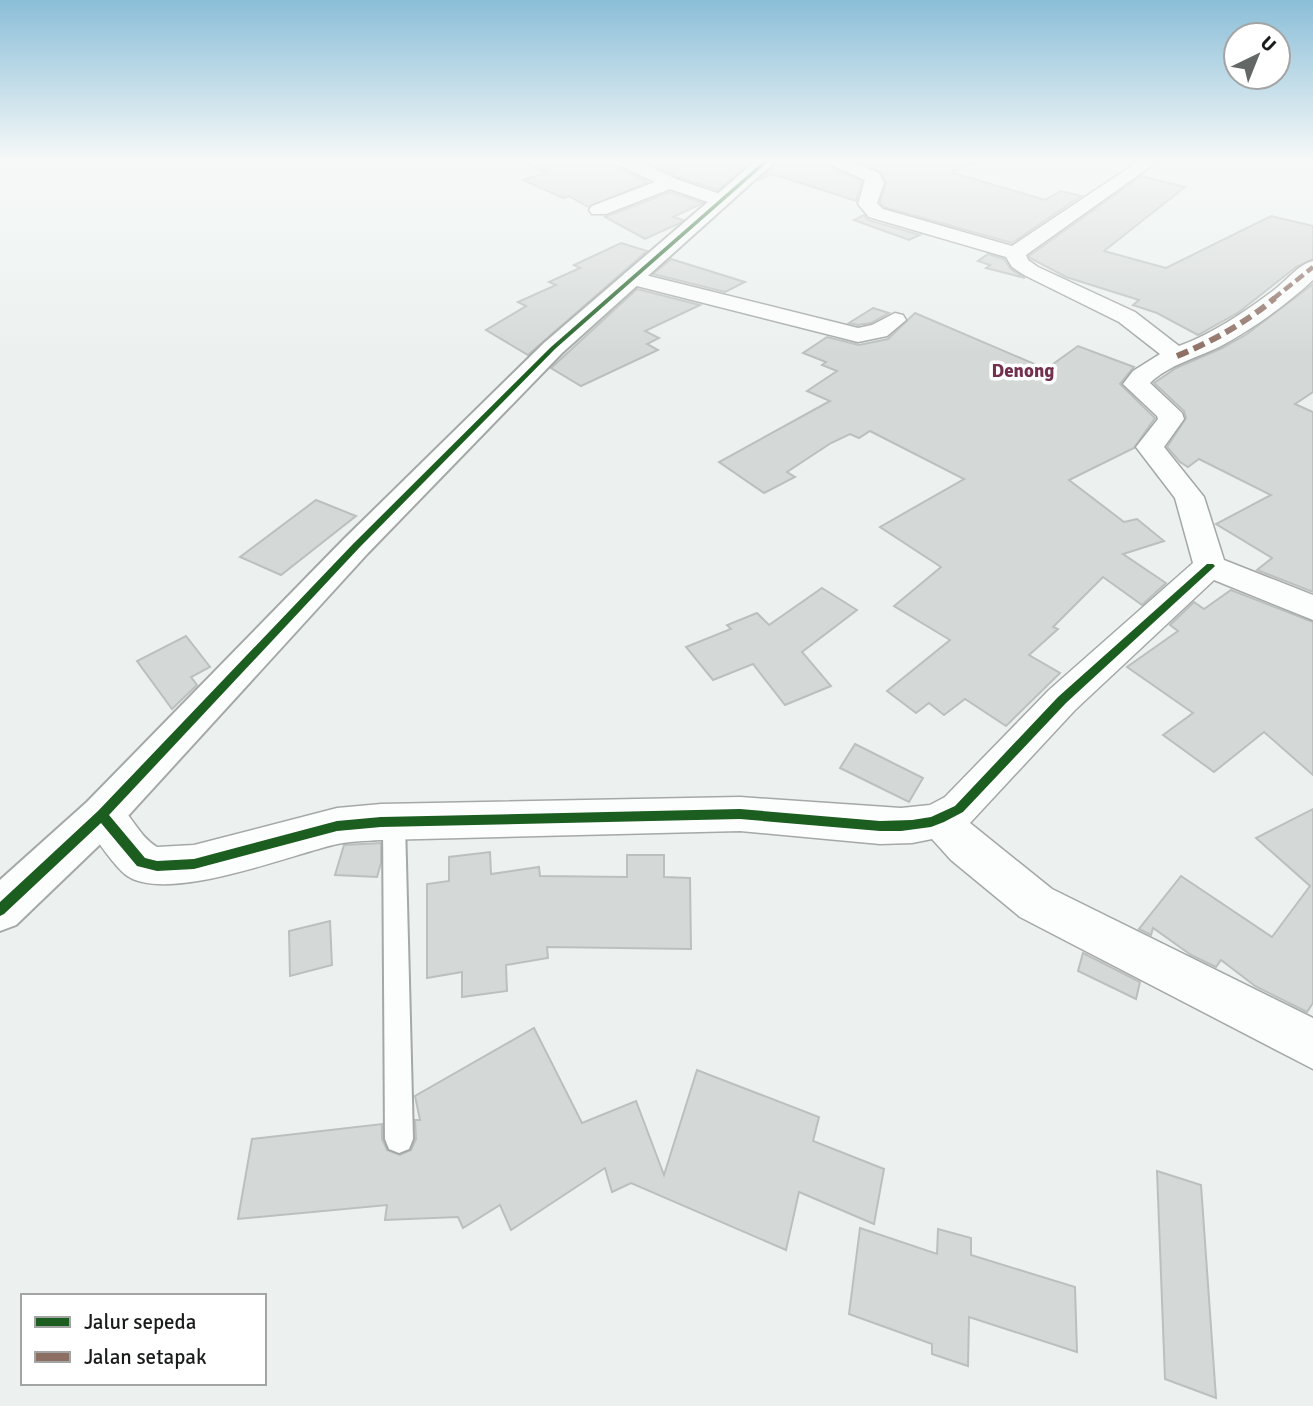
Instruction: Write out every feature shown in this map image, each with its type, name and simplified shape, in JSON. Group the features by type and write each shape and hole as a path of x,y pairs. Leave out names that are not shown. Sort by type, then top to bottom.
{"street":[{"path":"0,911 102,816 356,546 530,370 695,225"},
{"path":"917,225 1015,253 1019,262 1031,271 1128,317 1177,356"},
{"path":"1015,253 1057,225"},
{"path":"1210,566 1189,498 1150,447 1171,419 1169,413 1136,384 1146,373 1212,341 1253,316 1313,267"},
{"path":"634,278 858,335 879,331 895,320"},
{"path":"102,816 141,862 157,866 194,864 337,826 394,822 740,814 904,827 941,821 959,809 1062,700 1210,566"},
{"path":"1210,566 1313,608"},
{"path":"941,821 966,847 1036,903 1313,1044"}],"lane":[{"path":"394,822 399,1139"}],"building":[{"path":"619,225 677,225 645,239"},
{"path":"867,225 884,225 920,235 909,240"},
{"path":"947,225 1039,225 1012,243"},
{"path":"1073,225 1137,225 1104,251 1166,268 1254,225 1313,226 1313,259 1296,267 1239,312 1198,335 1157,313 1133,305 1139,300 1066,277 1029,256"},
{"path":"621,243 647,251 528,355 486,330 526,306 518,302 556,285 549,282 580,268 574,265"},
{"path":"988,254 1004,259 1011,269 1025,278 986,268 990,265 978,261"},
{"path":"671,259 745,282 725,292 653,274"},
{"path":"1313,284 1313,392 1295,404 1313,412 1313,592 1257,570 1272,558 1216,524 1271,495 1199,459 1188,467 1180,462 1167,447 1186,418 1184,411 1154,383 1176,368 1247,334"},
{"path":"637,289 700,305 645,331 659,338 647,344 658,350 581,386 551,368"},
{"path":"873,308 889,313 871,323 849,323"},
{"path":"915,313 1046,369 1078,346 1134,367 1120,384 1155,418 1134,448 1069,480 1124,522 1137,519 1164,541 1123,554 1166,583 1142,605 1103,577 1053,627 1058,629 1029,655 1060,673 1006,726 965,699 944,715 929,703 916,713 887,691 950,640 894,606 941,567 880,527 964,479 870,431 859,438 850,434 831,443 787,472 795,477 764,493 719,462 830,401 807,391 837,371 822,365 826,362 803,353 827,337 859,345 888,339"},
{"path":"316,500 356,516 281,575 240,557"},
{"path":"822,588 857,610 802,652 831,686 785,705 753,664 713,680 686,647 731,629 727,625 757,613 769,625"},
{"path":"1231,590 1313,622 1313,775 1264,732 1214,772 1163,735 1193,713 1127,667 1178,631 1170,625 1194,602 1204,609"},
{"path":"186,636 210,667 191,677 197,685 172,709 137,661"},
{"path":"855,744 923,778 909,802 840,768"},
{"path":"1313,809 1313,1003 1307,1012 1255,986 1221,960 1216,967 1191,955 1153,928 1151,935 1139,929 1181,876 1272,937 1310,886 1256,838"},
{"path":"381,843 381,863 377,877 335,875 344,845"},
{"path":"490,852 491,874 539,867 540,876 627,877 627,855 664,855 664,877 690,878 691,949 547,947 548,958 506,965 507,991 462,997 462,972 427,978 427,884 449,881 449,857"},
{"path":"330,921 332,965 290,976 289,931"},
{"path":"1083,953 1140,982 1136,999 1078,971"},
{"path":"534,1028 582,1123 636,1101 664,1175 697,1070 819,1117 813,1141 884,1169 874,1224 799,1192 786,1250 631,1183 612,1192 605,1168 511,1230 500,1205 463,1228 458,1217 385,1220 387,1205 238,1219 252,1139 382,1124 382,1139 387,1150 400,1155 411,1150 416,1139 415,1120 420,1120 415,1096"},
{"path":"1157,1171 1201,1185 1216,1398 1165,1379"},
{"path":"860,1228 937,1254 938,1229 971,1238 971,1255 1075,1287 1077,1352 969,1317 968,1366 932,1354 932,1344 849,1314"}],"marked path":[{"path":"1177,356 1212,341 1253,316 1313,267"}],"cycle path":[{"path":"0,910 102,815 356,546 553,348 694,225"},
{"path":"102,815 141,862 157,866 194,864 337,826 381,822 740,814 880,826 912,826 931,822 959,809 1062,700 1210,566"}],"district":[{"name":"Denong","path":"1023,370"}]}
